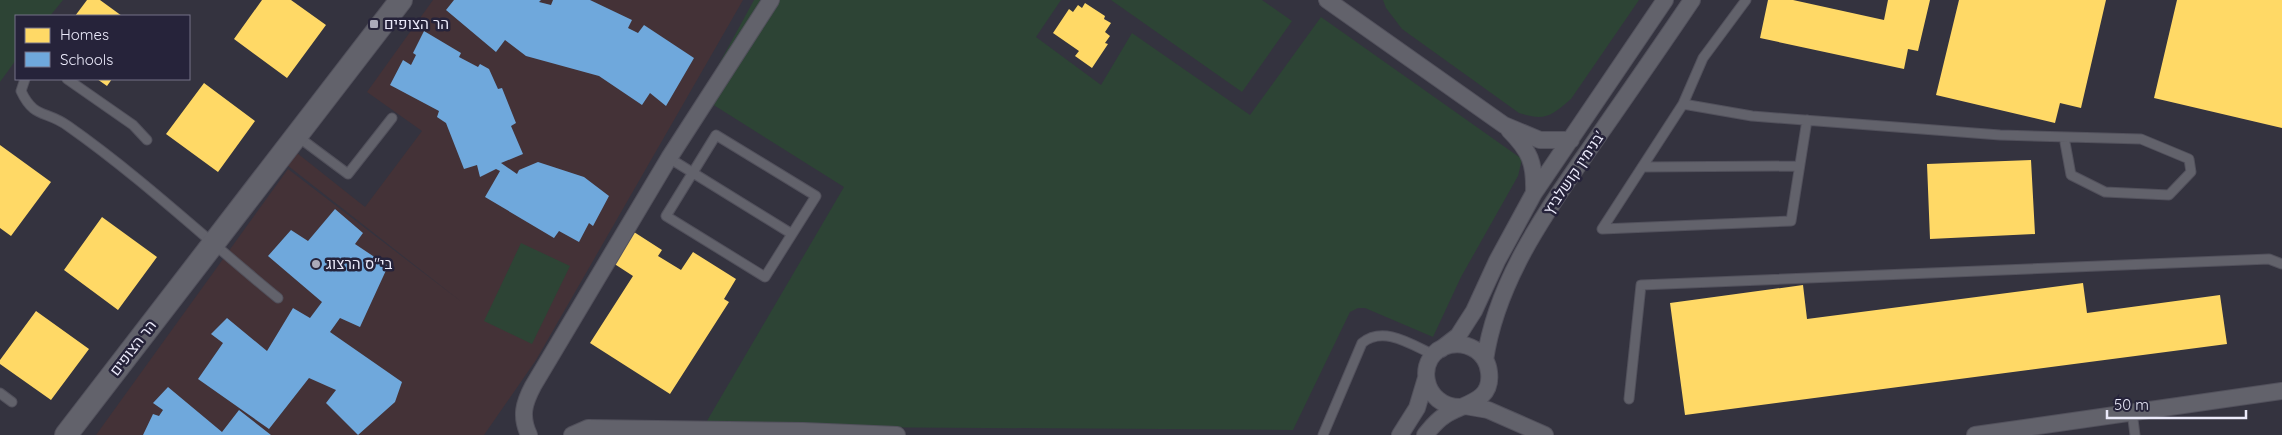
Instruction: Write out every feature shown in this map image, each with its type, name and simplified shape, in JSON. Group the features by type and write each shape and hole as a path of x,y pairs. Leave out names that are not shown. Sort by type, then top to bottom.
{"street":[{"name":"הר הצופים","path":"66,435 401,0"},
{"path":"529,435 523,416 525,402 670,158 771,0"},
{"name":"בנימין קושלביץ'","path":"1438,352 1458,336 1474,311 1496,261 1534,193 1665,0"},
{"name":"בנימין קושלביץ'","path":"1485,360 1496,318 1518,263 1546,215 1692,0"},
{"path":"1337,3 1504,124 1521,142 1534,165 1534,193"},
{"path":"1504,124 1540,140 1571,140"},
{"path":"1400,435 1417,408 1428,366 1438,352 1450,345 1463,345 1476,350 1485,360 1489,372 1488,386 1477,401 1441,417 1425,435"},
{"path":"1426,378 1430,390 1438,400 1449,406 1488,410 1535,433"},
{"path":"1975,435 2052,429 2132,412 2282,391"},
{"path":"572,435 588,428 897,435"}],"lane":[{"path":"1746,0 1704,58 1684,104 1602,229 1791,221 1807,120"},
{"path":"25,80 21,91 27,105 37,112 53,117 74,130 117,163 212,245 278,298"},
{"path":"69,80 133,125 146,140"},
{"path":"1684,104 1752,116 2000,135 2141,139 2189,159 2191,172 2169,195 2105,192 2071,175 2064,137"},
{"path":"297,136 348,174 392,118"},
{"path":"716,135 816,196 792,234 766,277 666,216 716,135"},
{"path":"670,158 792,234"},
{"path":"1642,167 1799,166"},
{"path":"1629,399 1641,285 2270,259 2282,264"},
{"path":"1323,435 1362,342 1379,334 1388,335 1438,352"},
{"path":"0,393 12,402"},
{"path":"2132,412 2134,435"}],"shaded area":[{"path":"433,0 743,0 536,360 484,435 96,435 288,169 463,303 287,165 297,153 365,207 422,131 367,92"}],"green space":[{"path":"0,0 63,0 51,15 15,15 15,61 0,82"},
{"path":"754,0 1061,0 1036,37 1101,85 1132,33 1250,115 1321,17 1522,159 1518,176 1461,277 1433,337 1365,308 1358,308 1350,312 1293,430 704,426 844,187 701,97"},
{"path":"1111,0 1262,0 1292,21 1242,92"},
{"path":"1383,0 1639,0 1571,99 1547,116 1535,117 1519,113 1402,29 1386,8"},
{"path":"521,243 570,266 532,344 484,321"}],"building: Homes":[{"path":"87,0 100,0 121,15 76,15"},
{"path":"262,0 291,0 326,25 287,78 234,39"},
{"path":"1768,0 1793,0 1884,20 1888,0 1930,0 1918,51 1908,49 1904,69 1760,38"},
{"path":"1959,0 2106,0 2081,108 2060,103 2055,123 1936,95"},
{"path":"2177,0 2282,0 2282,128 2154,98"},
{"path":"1085,3 1105,16 1104,19 1111,23 1105,32 1110,36 1105,43 1108,44 1092,68 1075,56 1079,51 1053,33 1069,9 1073,12 1078,5 1082,8"},
{"path":"98,80 111,80 107,86"},
{"path":"204,83 255,121 218,172 166,134"},
{"path":"0,145 51,182 11,236 0,228"},
{"path":"2031,160 2035,234 1930,239 1927,164"},
{"path":"102,217 157,257 118,310 64,270"},
{"path":"634,232 662,250 658,256 681,270 693,252 736,279 724,299 729,302 670,394 590,343 633,276 613,263"},
{"path":"2083,283 2087,313 2220,295 2227,344 1685,415 1670,303 1803,285 1807,319"},
{"path":"36,311 89,349 51,400 0,364 0,360"}],"building: Schools":[{"path":"454,0 541,0 539,2 551,5 553,0 590,0 632,20 628,28 638,33 644,25 694,58 666,106 650,93 642,105 599,76 526,56 505,40 496,52 446,10"},
{"path":"424,31 461,53 459,57 478,67 480,64 489,69 498,89 502,88 516,123 511,126 523,154 501,163 517,174 519,170 538,162 584,177 609,196 593,226 589,223 579,242 559,231 554,238 485,197 500,171 496,169 480,177 477,165 464,169 446,123 437,117 439,111 390,85 403,60 411,65 416,55 413,53"},
{"path":"335,209 363,233 355,244 388,266 360,327 340,318 330,332 402,382 395,402 358,435 326,403 336,390 309,378 269,429 198,379 223,343 211,334 227,318 267,351 293,308 310,318 322,302 268,256 291,230 308,241"},
{"path":"168,387 222,432 239,410 271,435 143,435 153,414 159,416 163,410 153,403"}],"place":[{"name":"הר הצופים","path":"374,24"},
{"name":"בי\"ס הרצוג","path":"316,264"}]}
